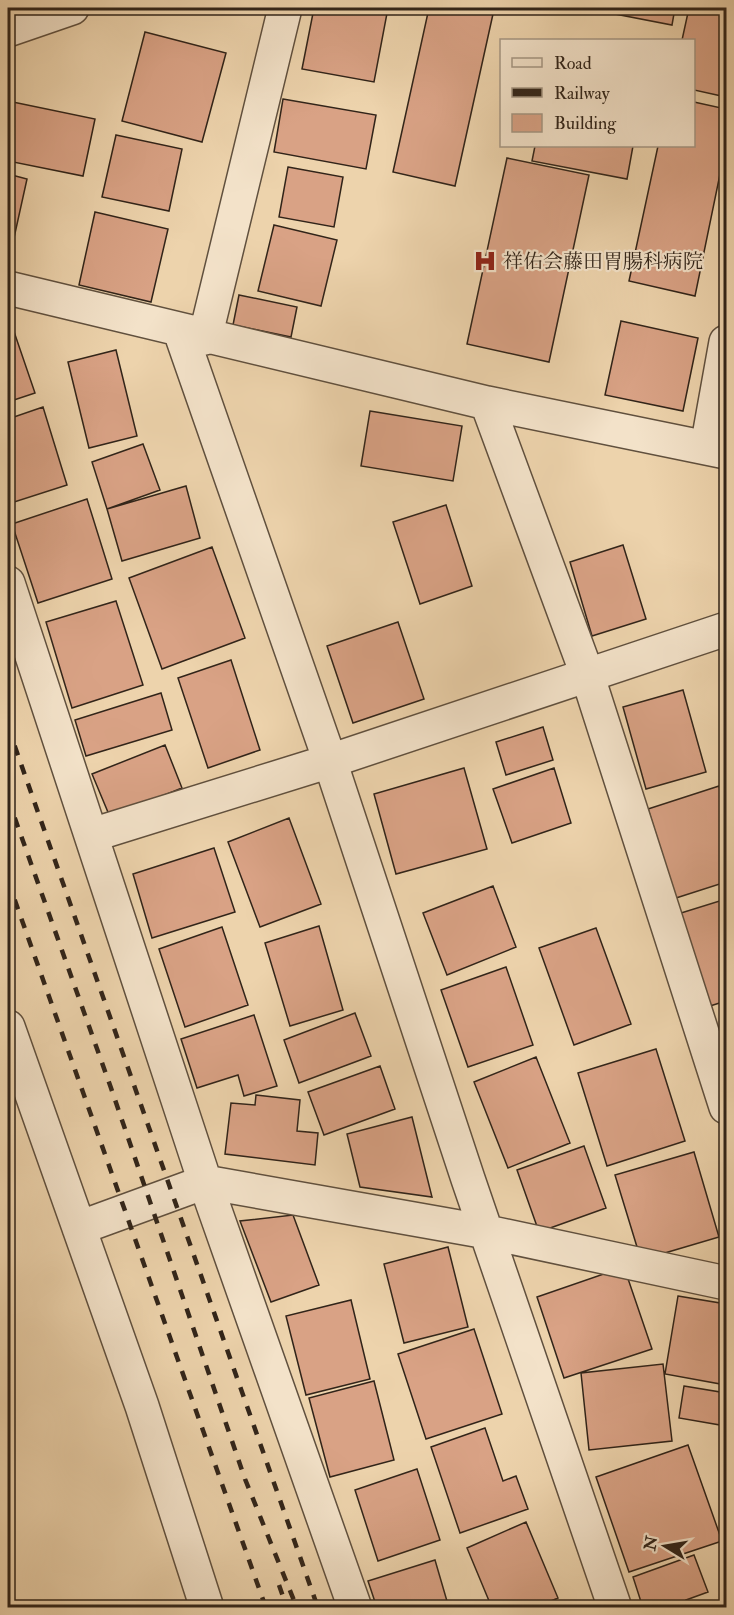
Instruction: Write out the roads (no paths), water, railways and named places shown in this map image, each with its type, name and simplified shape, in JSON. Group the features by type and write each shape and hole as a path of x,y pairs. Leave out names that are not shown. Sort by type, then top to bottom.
{"street":[{"path":"8,30 72,8"},
{"path":"285,8 192,334 330,760 615,1608"},
{"path":"8,288 487,403 717,450 726,342"},
{"path":"487,403 587,674 726,1107"},
{"path":"8,583 205,1182 355,1608"},
{"path":"92,835 330,760 726,629"},
{"path":"8,1027 142,1406 207,1608"},
{"path":"79,1228 205,1182 487,1232 726,1283"}],"railway":[{"path":"8,727 318,1608"},
{"path":"8,799 111,1088 245,1479 297,1608"},
{"path":"8,881 266,1608"},
{"path":"279,1585 287,1608"}],"place":[{"name":"祥佑会藤田胃腸科病院","path":"485,261"}]}
